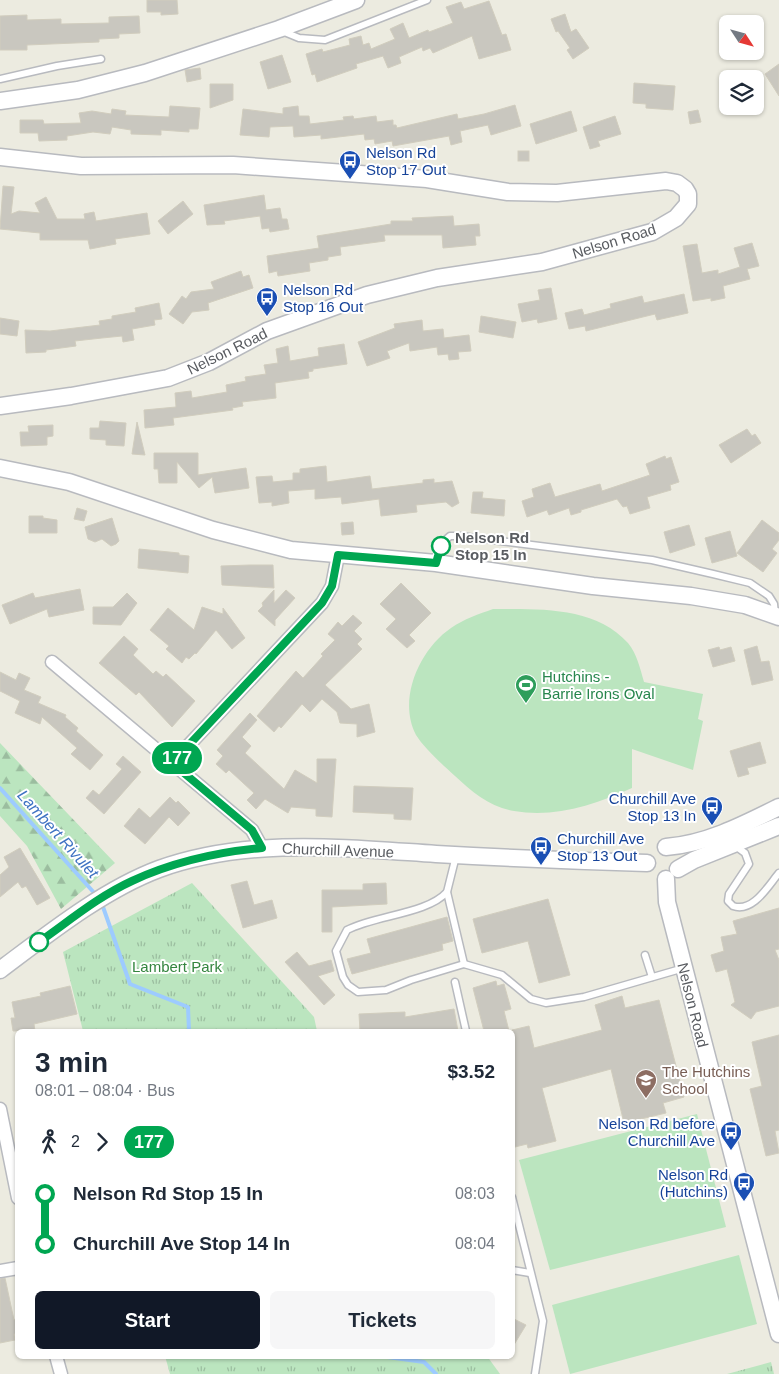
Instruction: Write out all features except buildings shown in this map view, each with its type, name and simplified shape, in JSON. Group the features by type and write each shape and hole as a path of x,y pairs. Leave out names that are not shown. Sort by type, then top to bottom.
{"street":[{"path":"0,101 34,98 115,81 279,30 356,0"},
{"name":"Nelson Road","path":"0,157 81,166 212,165 271,168 409,178 508,192 557,193 666,181 681,186 688,194 688,199 681,214 652,232 542,262 437,278 367,295 267,331 209,362 168,378 71,396 0,406"},
{"path":"0,468 69,482 246,539 291,550 436,563 593,586 690,596 746,605 777,616"},
{"path":"172,763 322,603 332,586 338,555"},
{"path":"52,662 252,830 262,848"},
{"path":"779,807 719,835 688,845 666,847 652,852 647,863 652,875 672,874 694,860 779,826"},
{"name":"Churchill Avenue","path":"0,970 112,892 160,869 235,851 305,846 559,861 647,863"},
{"path":"666,847 678,855 672,874"},
{"name":"Nelson Road","path":"672,874 668,902 779,1334"},
{"path":"0,1109 15,1183"},
{"path":"0,1272 15,1269"},
{"path":"57,1359 61,1374"}],"lane":[{"path":"279,30 299,38 326,40 426,0"},
{"path":"0,79 57,66 101,59"},
{"path":"436,563 442,542 450,536 652,560 750,583 769,596 774,604 777,616"},
{"path":"734,845 745,853 749,864 729,894 728,901 733,906 748,906 756,900 779,873"},
{"path":"456,855 448,892 464,964"},
{"path":"448,892 438,901 427,906 384,916 347,930 336,951 338,963 348,986 364,993 386,990 411,980 464,964 502,975 531,999 546,1004 584,997 684,968"},
{"path":"645,955 652,977"},
{"path":"454,982 466,1029"},
{"path":"515,1210 543,1321 535,1374"},
{"path":"515,1270 530,1273"}],"green space":[{"name":"Hutchins - Barrie Irons Oval","path":"493,609 565,612 599,622 615,631 631,647 640,666 644,682 703,694 698,719 703,721 693,770 632,749 632,788 589,805 544,813 529,813 505,809 489,802 468,788 434,757 416,735 411,721 409,706 411,691 421,662 440,637 461,622"},
{"path":"0,743 115,863 61,909 27,846 0,816"},
{"name":"Lambert Park","path":"192,883 314,1017 317,1029 82,1029 63,952"},
{"path":"697,1114 726,1227 550,1270 519,1160"},
{"path":"739,1255 757,1324 570,1374 552,1305"},
{"path":"166,1359 489,1359 500,1374 170,1374"},
{"path":"771,1362 774,1374 727,1374"}],"waterway":[{"name":"Lambert Rivulet","path":"0,788 97,896"},
{"name":"Lambert Rivulet","path":"102,904 130,984 188,1007 189,1029"},
{"name":"Lambert Rivulet","path":"402,1359 424,1362 436,1374"}],"bus line":[{"name":"177","path":"39,942 131,881 160,869 202,858 262,848 252,830 172,763 322,603 328,595 335,577 338,555 436,563 441,546"}],"place":[{"name":"Nelson Rd Stop 17 Out","path":"350,180"},
{"name":"Nelson Rd Stop 16 Out","path":"267,317"},
{"name":"Nelson Rd Stop 15 In","path":"441,546"},
{"name":"Hutchins - Barrie Irons Oval","path":"526,704"},
{"name":"Churchill Ave Stop 13 In","path":"712,826"},
{"name":"Churchill Ave Stop 13 Out","path":"541,866"},
{"name":"The Hutchins School","path":"646,1099"},
{"name":"Nelson Rd before Churchill Ave","path":"731,1151"},
{"name":"Nelson Rd (Hutchins)","path":"744,1202"}]}
